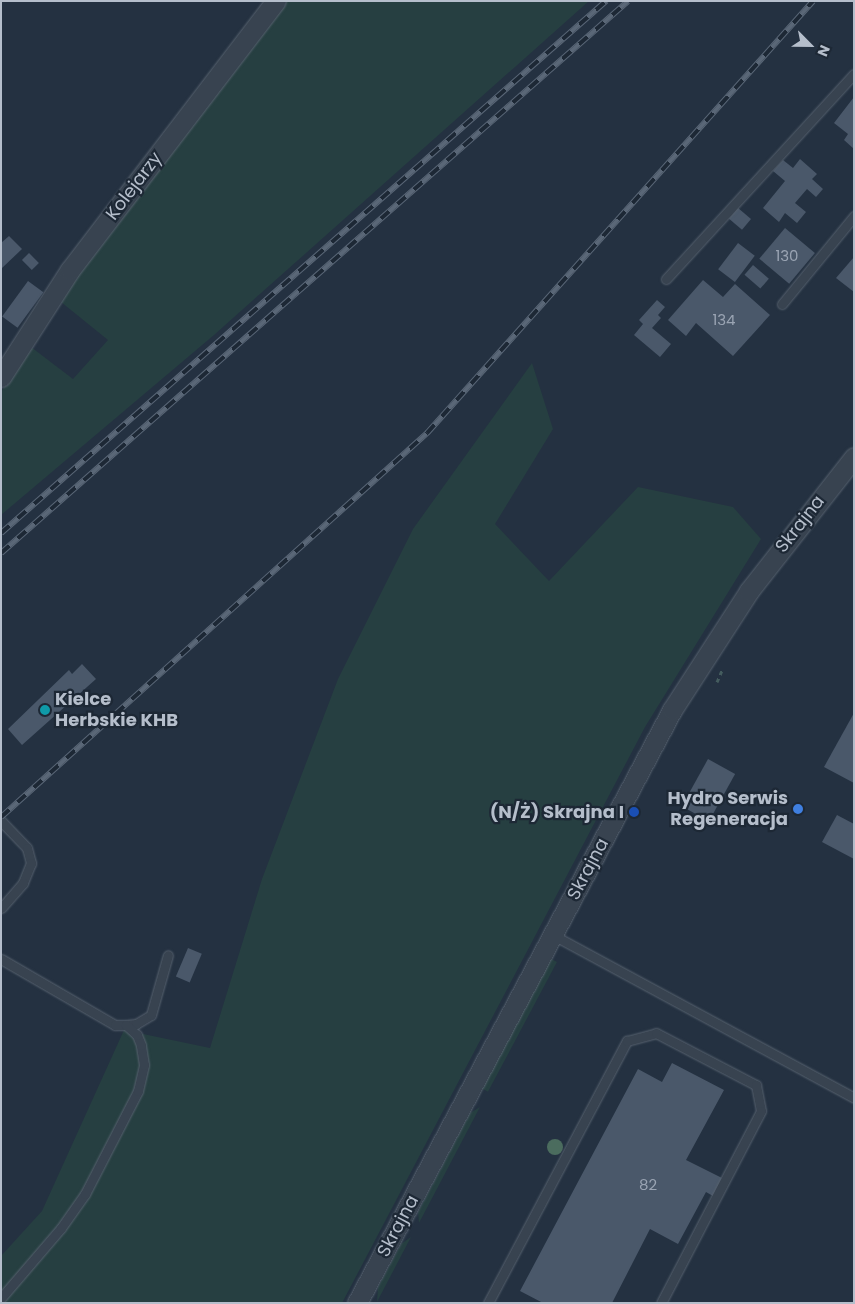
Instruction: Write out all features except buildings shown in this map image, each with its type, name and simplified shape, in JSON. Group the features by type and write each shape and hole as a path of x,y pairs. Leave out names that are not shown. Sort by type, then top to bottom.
{"street":[{"name":"Kolejarzy","path":"1,377 70,270 276,1"},
{"name":"Skrajna","path":"357,1303 672,710 708,651 763,571 854,457"}],"lane":[{"path":"666,279 854,74"},
{"path":"782,304 854,216"},
{"path":"1,822 27,848 31,863 23,883 1,908"},
{"path":"553,936 854,1098"},
{"path":"1,959 115,1025 126,1025 136,1024 151,1015 168,955"},
{"path":"1,1298 62,1228 85,1194 138,1091 144,1065 141,1044 137,1035 126,1025"},
{"path":"488,1303 627,1041 656,1033 756,1085 761,1111 661,1303"}],"green space":[{"path":"285,1 589,1 214,335 1,515 1,392 31,347 73,379 108,340 61,302 78,272"},
{"path":"532,363 553,429 495,524 549,581 638,487 733,507 761,539 645,727 342,1303 1,1303 1,1256 42,1211 124,1030 210,1048 262,879 338,679 413,529"},
{"path":"549,958 557,962 488,1092 480,1088"},
{"path":"480,1107 419,1223 418,1212 470,1113"},
{"path":"411,1237 377,1302 378,1287 401,1244"}],"railway":[{"path":"1,533 606,1"},
{"path":"1,553 628,1"},
{"path":"1,817 427,433 813,1"}],"place":[{"name":"Kielce Herbskie KHB","path":"45,710"},
{"name":"Hydro Serwis Regeneracja","path":"798,809"},
{"name":"(N/Ż) Skrajna I","path":"634,812"}]}
